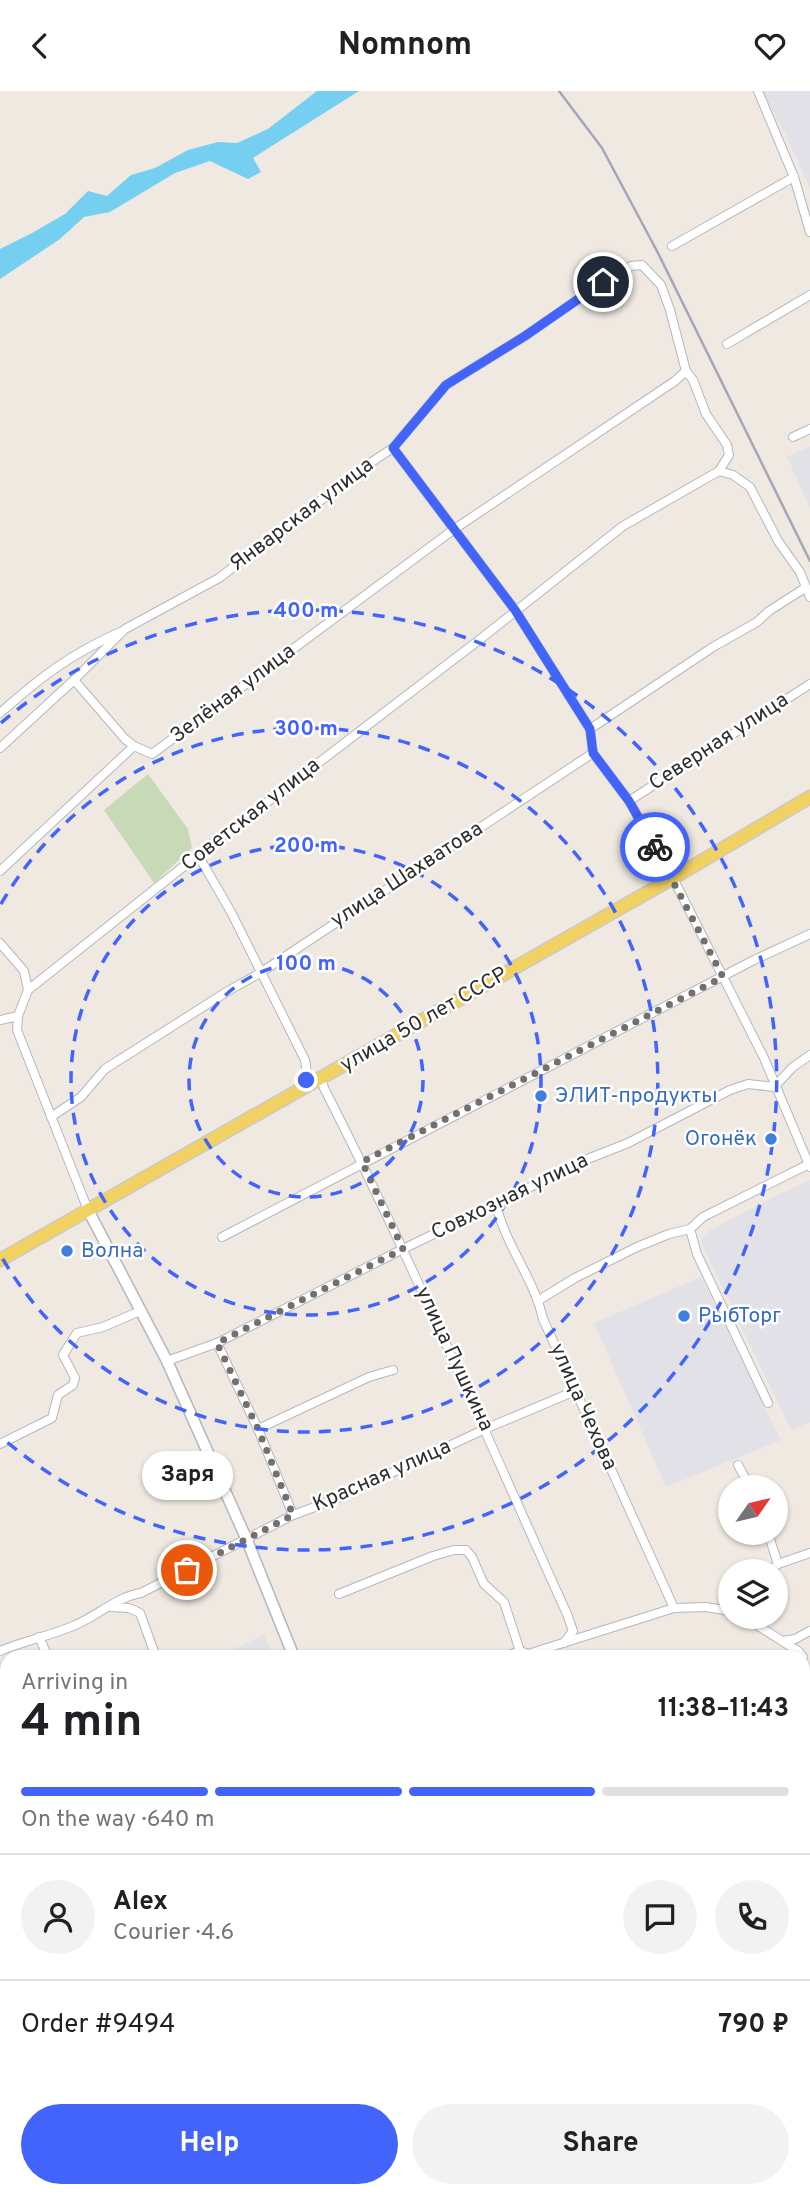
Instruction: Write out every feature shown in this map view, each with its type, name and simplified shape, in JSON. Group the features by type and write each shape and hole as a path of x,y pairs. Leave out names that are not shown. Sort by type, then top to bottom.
{"main road":[{"name":"улица 50 лет СССР","path":"0,1260 673,879 810,797"}],"street":[{"path":"758,91 794,177 810,232"},
{"path":"672,246 794,177"},
{"name":"Январская улица","path":"0,748 125,629 219,578 393,448 446,385 631,266 642,265 660,285 670,310 686,371"},
{"path":"727,344 810,295"},
{"path":"686,371 693,380 706,414 727,445 729,455 719,471 733,475 750,487 778,541 800,572 810,597"},
{"name":"Зелёная улица","path":"134,746 152,754 453,530 686,371"},
{"path":"793,437 810,429"},
{"path":"393,448 515,610 590,729 593,753 629,801 673,879 764,1058 809,1165 702,1217 690,1229 637,1247 575,1278 539,1300"},
{"name":"Советская улица","path":"28,990 198,855 515,610 528,603 554,579 623,526 719,471"},
{"path":"590,729 713,647 757,622 805,588"},
{"path":"0,713 49,671 84,648 125,629"},
{"path":"0,871 134,746 74,680"},
{"name":"Северная улица","path":"629,801 810,684"},
{"name":"улица Шахватова","path":"51,1117 81,1097 105,1069 260,973 593,753"},
{"name":"улица Пушкина","path":"198,855 231,912 315,1081 324,1088 403,1249 567,1614 572,1631 564,1643"},
{"path":"222,1237 754,960 810,934"},
{"path":"0,943 24,971 28,990 18,1016 17,1030 88,1210 167,1361 246,1538 291,1650"},
{"path":"0,1020 18,1016"},
{"path":"774,1087 793,1067 810,1055"},
{"name":"Совхозная улица","path":"167,1361 217,1343 590,1158 628,1143 730,1090 748,1084 774,1087"},
{"name":"улица Чехова","path":"496,1204 499,1220 539,1300 543,1319 674,1608"},
{"path":"690,1229 697,1254 768,1403"},
{"path":"0,1444 52,1418 58,1395 73,1385 75,1378 63,1355 77,1333 103,1327 140,1311"},
{"path":"217,1343 258,1429 293,1515"},
{"path":"258,1429 369,1377 393,1370"},
{"name":"Красная улица","path":"3,1650 72,1626 111,1607 127,1595 141,1593 293,1515 334,1500 485,1429 575,1391"},
{"path":"738,1465 743,1475"},
{"path":"339,1594 433,1556 454,1550 466,1550 484,1584 504,1601 520,1650"},
{"path":"788,1561 810,1553"},
{"path":"111,1607 129,1608 141,1613 154,1650"},
{"path":"541,1650 674,1608 718,1608"},
{"path":"763,1629 794,1650"},
{"path":"782,1641 794,1639 810,1631"},
{"path":"39,1637 45,1650"}],"shaded area":[{"path":"762,91 810,91 810,188 785,133"},
{"path":"810,446 810,508 787,457"},
{"path":"810,1180 810,1422 791,1430 700,1240 707,1232"},
{"path":"701,1277 781,1440 666,1487 594,1323"},
{"path":"264,1635 270,1650 233,1650"}],"green space":[{"path":"148,774 188,829 192,848 154,883 104,810"}],"water":[{"path":"317,91 359,91 253,158 261,172 248,179 210,161 175,173 110,212 84,217 60,239 0,279 0,249 65,214 88,191 107,196 131,175 155,168 188,150 218,142 237,143 268,129"}],"railway":[{"path":"559,91 602,148 658,253 810,561"}],"way so far":[{"path":"187,1570 293,1515 258,1429 217,1343 403,1249 362,1162 723,977 655,847"}],"place":[{"name":"ЭЛИТ-продукты","path":"541,1096"},
{"name":"Огонёк","path":"771,1139"},
{"name":"Волна","path":"67,1251"},
{"name":"РыбТорг","path":"684,1316"},
{"name":"Заря","path":"187,1570"}],"route":[{"path":"603,282 525,336 446,385 393,448 515,610 590,729 593,753 629,801 655,847"}]}
